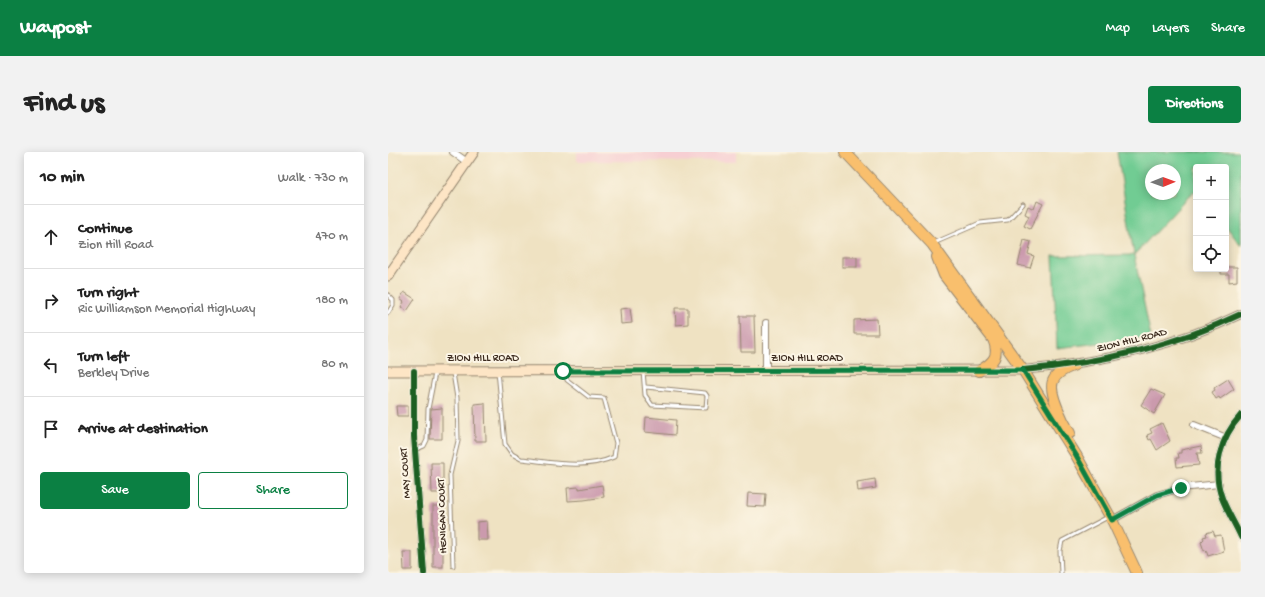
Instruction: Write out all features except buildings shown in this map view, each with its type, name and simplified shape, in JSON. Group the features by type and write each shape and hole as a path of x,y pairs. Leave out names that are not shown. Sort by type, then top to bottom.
{"main road":[{"path":"388,276 474,152"},
{"path":"845,152 932,244 1023,370 1076,455 1111,518 1137,573"},
{"path":"932,244 944,274 993,339 996,348 993,361 979,371"},
{"path":"1075,365 1064,369 1053,380 1053,394 1063,420 1093,472 1111,518"},
{"name":"ZION HILL ROAD","path":"388,371 1023,370"}],"street":[{"path":"453,152 467,162"},
{"name":"ZION HILL ROAD","path":"1023,370 1075,365 1122,355 1184,338 1216,326 1241,314"},
{"path":"766,323 766,371"},
{"name":"MAY COURT","path":"414,371 415,450 424,573"},
{"path":"1241,415 1224,437 1219,459 1219,484 1222,499 1241,537"},
{"path":"1194,425 1224,437"},
{"path":"1111,518 1157,495 1181,488 1219,484"}],"lane":[{"path":"932,244 980,223 1008,220 1023,204"},
{"path":"388,295 393,300 393,305 388,313"},
{"path":"415,450 424,446 427,440 427,414 435,371"},
{"name":"HENIGAN COURT","path":"453,371 457,398 458,441 450,476 454,566"},
{"path":"498,371 505,444 512,454 521,459 584,464 605,461 614,457 616,443 604,398 589,397 567,380 563,371"},
{"path":"643,371 646,387 645,395 652,405 706,408 707,396 705,393 646,387"},
{"path":"1061,573 1060,551 1062,541 1111,518"}],"shaded area":[{"path":"577,152 736,152 736,162 577,161"}],"green space":[{"path":"1117,152 1241,152 1241,246 1229,230 1229,164 1193,164 1193,192 1134,255"},
{"path":"1134,255 1151,337 1057,348 1053,256"}],"cycle path":[{"path":"1023,370 1079,363 1135,352 1189,336 1241,314"},
{"path":"414,371 414,436 424,573"},
{"path":"1241,415 1228,433 1223,443 1218,465 1219,487 1222,498 1241,537"}],"route":[{"path":"563,371 1023,370 1076,455 1112,520 1157,495 1181,488"}]}
